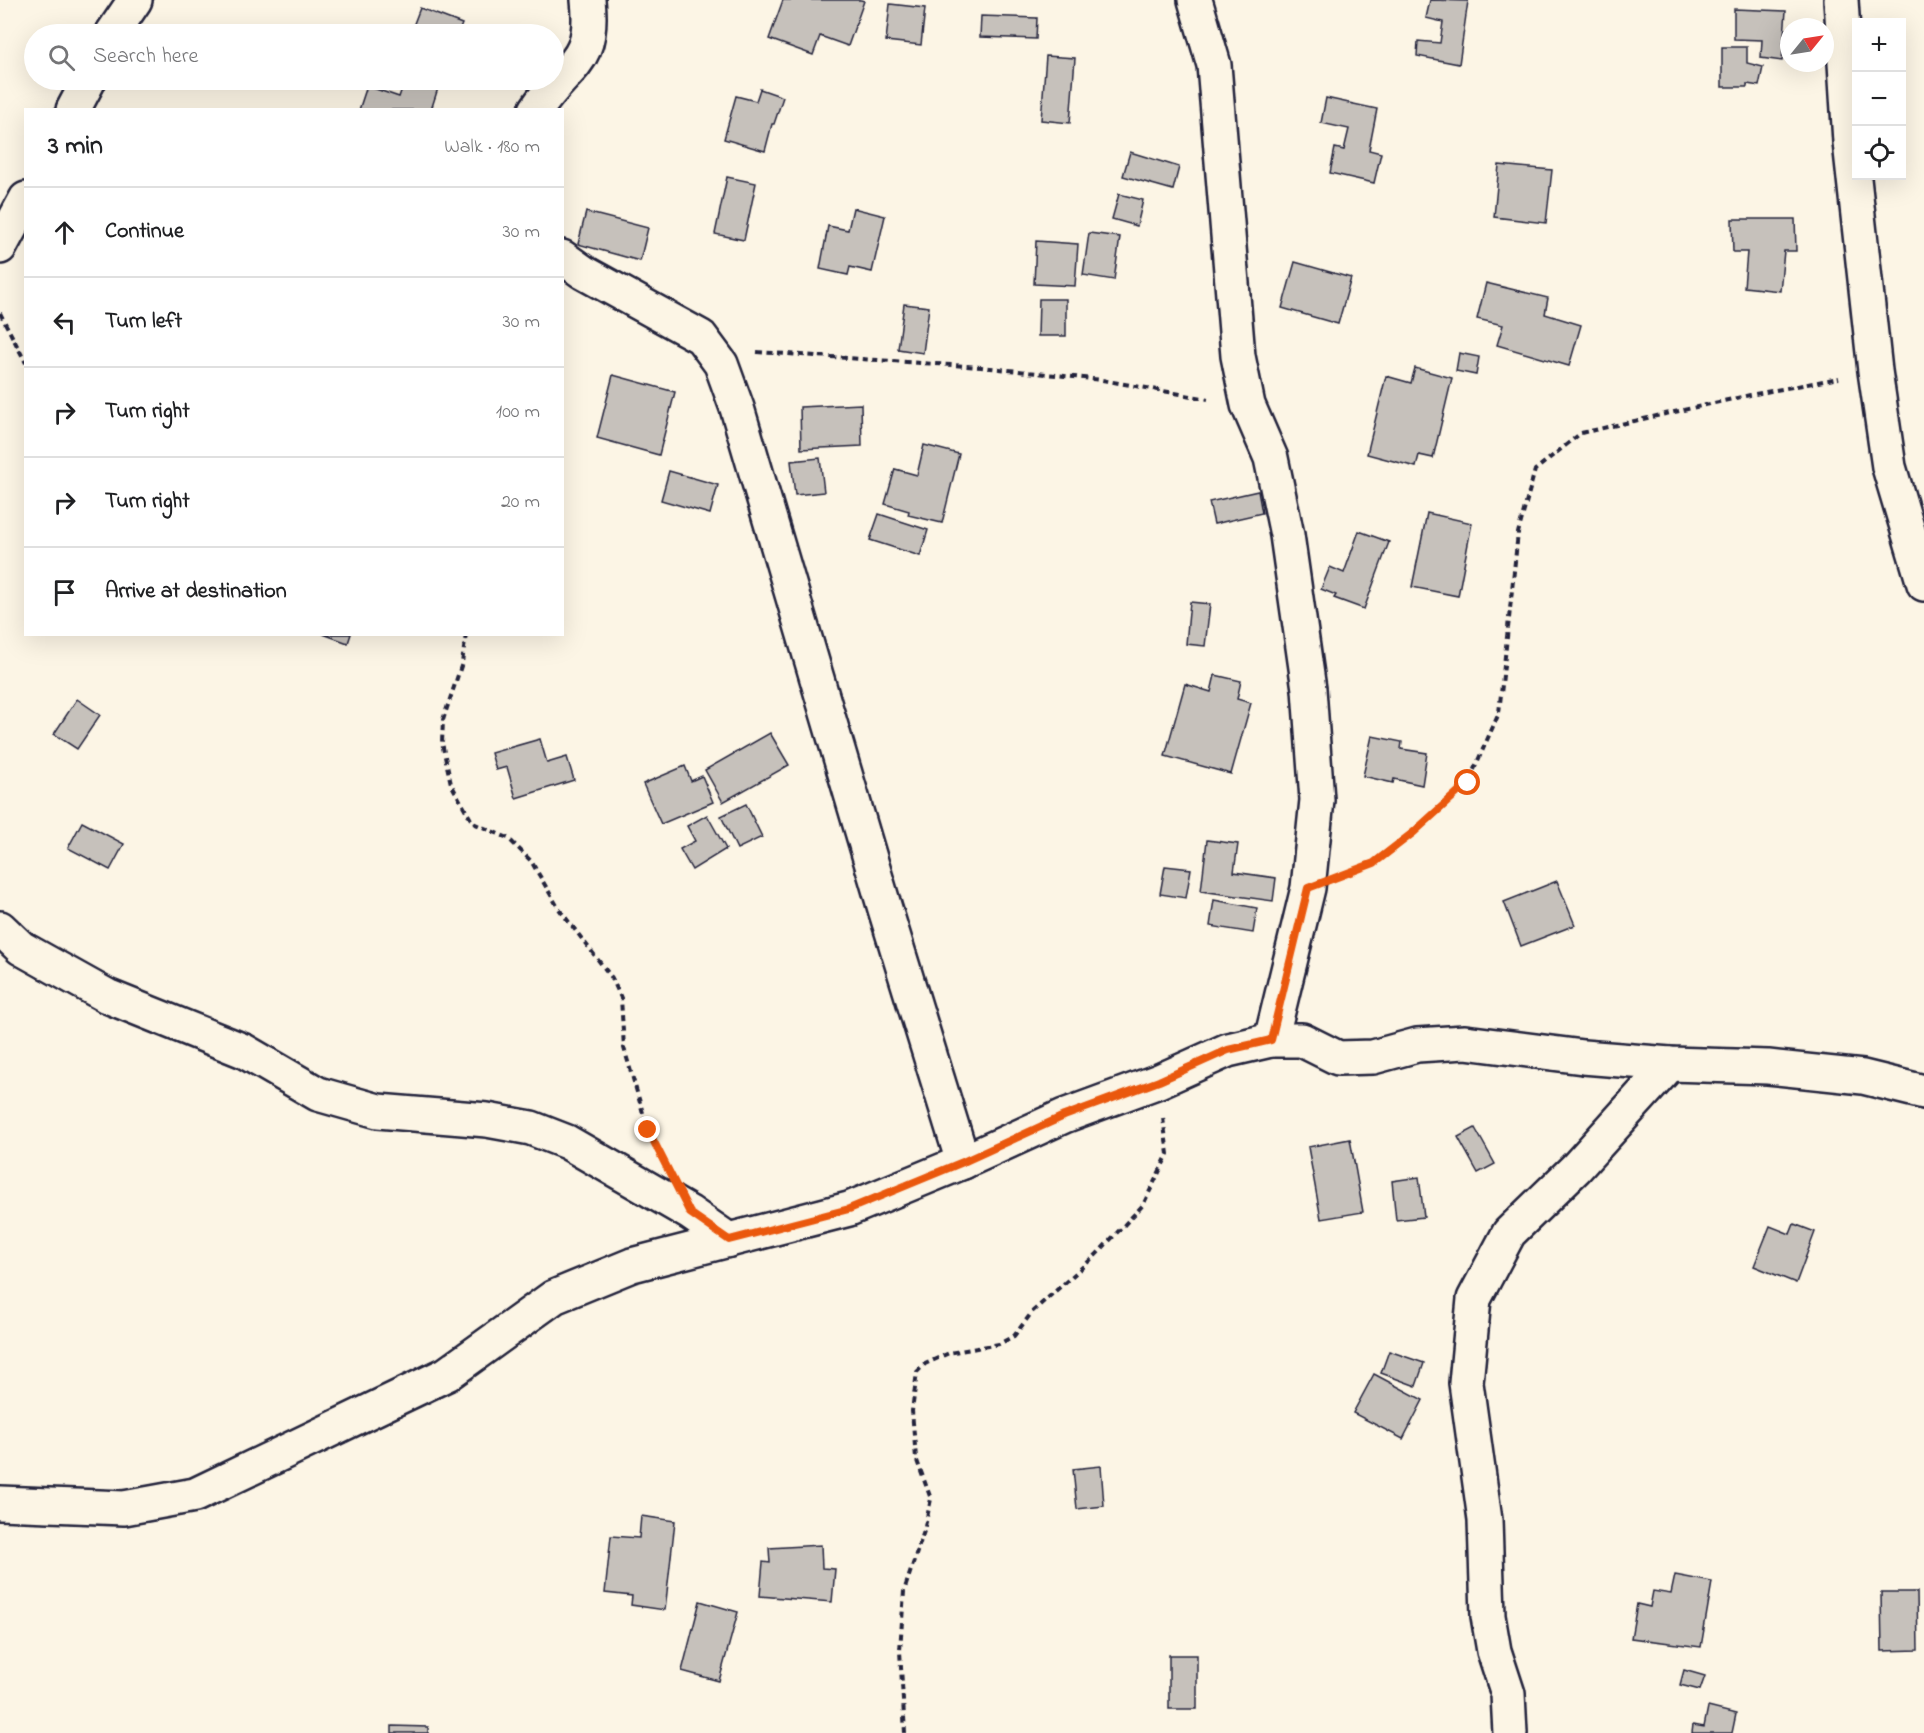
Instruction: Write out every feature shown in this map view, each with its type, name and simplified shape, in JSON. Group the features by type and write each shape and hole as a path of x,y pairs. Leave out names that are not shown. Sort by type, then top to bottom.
{"street":[{"path":"119,24 135,0"},
{"path":"564,75 584,55 589,35 588,0"},
{"path":"1195,0 1214,65 1238,356 1248,405 1271,458 1287,535 1309,689 1317,800 1308,888 1271,1040"},
{"path":"1841,0 1850,142 1875,371 1889,467 1924,584"},
{"path":"74,108 83,90"},
{"path":"537,108 549,90"},
{"path":"0,247 24,203"},
{"path":"564,258 583,272 701,337 721,364 737,408 885,909 963,1162"},
{"path":"0,928 21,948 107,996 244,1051 318,1094 378,1111 487,1120 531,1128 567,1142 690,1213 729,1240"},
{"path":"0,1503 124,1508 195,1495 447,1374 554,1297 632,1265 849,1209 963,1162 1064,1116 1159,1081 1228,1050 1271,1040 1302,1040 1338,1058 1373,1057 1417,1045 1465,1042 1670,1064 1768,1067 1863,1077 1924,1092"},
{"path":"1510,1733 1508,1694 1494,1652 1488,1616 1485,1520 1466,1383 1474,1299 1509,1233 1576,1168 1670,1064"}],"path":[{"path":"0,313 24,359"},
{"path":"701,337 744,352 981,367 1102,381 1248,405"},
{"path":"1308,888 1374,863 1414,832 1468,783 1499,713 1518,533 1535,470 1581,433 1750,395 1875,371"},
{"path":"466,636 462,663 443,720 442,743 451,784 473,823 508,838 531,861 559,909 612,978 621,998 624,1048 648,1130 664,1161"},
{"path":"905,1733 900,1652 904,1591 924,1531 931,1499 916,1458 912,1412 917,1372 925,1364 949,1353 999,1344 1014,1336 1033,1311 1096,1256 1143,1205 1168,1154 1159,1081"}],"building":[{"path":"783,0 864,1 848,46 820,36 813,55 769,39"},
{"path":"1430,0 1468,1 1459,64 1417,56 1418,41 1440,43 1443,22 1426,18"},
{"path":"890,4 925,8 921,45 886,41"},
{"path":"420,8 462,24 414,24"},
{"path":"1734,9 1786,11 1785,18 1780,18 1780,61 1761,58 1762,40 1734,39"},
{"path":"981,16 1037,18 1036,39 980,37"},
{"path":"1722,47 1747,47 1747,63 1763,67 1759,86 1747,84 1747,87 1722,87"},
{"path":"1046,56 1075,58 1070,123 1041,120"},
{"path":"760,89 783,97 774,124 772,124 765,151 724,139 736,96 756,101"},
{"path":"366,90 379,90 399,97 401,90 437,90 432,108 360,108"},
{"path":"1326,98 1377,109 1369,150 1381,153 1374,183 1330,173 1335,148 1344,150 1349,129 1321,123"},
{"path":"1130,152 1179,167 1173,190 1123,176"},
{"path":"1499,165 1552,170 1546,223 1494,217"},
{"path":"727,177 756,183 744,240 715,234"},
{"path":"1119,194 1143,200 1137,226 1112,219"},
{"path":"853,208 885,216 872,272 850,267 848,275 820,269 828,226 848,230"},
{"path":"586,212 648,228 640,261 578,244"},
{"path":"1732,219 1795,219 1796,251 1784,251 1780,291 1744,287 1747,252 1733,252"},
{"path":"1089,233 1120,237 1114,280 1083,275"},
{"path":"1036,241 1078,244 1075,286 1034,284"},
{"path":"1295,262 1351,278 1338,324 1282,308"},
{"path":"1486,283 1548,298 1545,314 1581,325 1569,366 1497,345 1503,325 1477,319"},
{"path":"1039,299 1066,299 1066,336 1038,336"},
{"path":"904,304 929,307 923,353 898,349"},
{"path":"1459,353 1479,357 1476,375 1456,371"},
{"path":"1415,368 1452,378 1433,458 1419,455 1416,467 1367,454 1386,376 1411,383"},
{"path":"613,375 675,392 659,455 597,438"},
{"path":"861,404 862,446 801,449 800,407"},
{"path":"924,445 959,454 942,523 908,515 909,511 885,504 895,469 917,475"},
{"path":"820,458 824,492 795,495 791,461"},
{"path":"669,471 718,485 710,514 661,500"},
{"path":"1258,491 1262,513 1214,524 1209,502"},
{"path":"1427,513 1472,523 1458,596 1412,587"},
{"path":"879,514 928,530 920,556 870,540"},
{"path":"1359,531 1389,542 1364,609 1334,598 1336,595 1321,589 1330,567 1344,573"},
{"path":"1190,602 1210,604 1205,646 1186,644"},
{"path":"329,636 350,636 348,643"},
{"path":"1215,675 1241,681 1237,699 1251,703 1231,774 1165,756 1185,684 1211,692"},
{"path":"77,699 100,715 77,749 54,734"},
{"path":"770,733 789,765 723,802 705,770"},
{"path":"1372,736 1402,742 1401,749 1427,753 1422,785 1394,779 1393,783 1363,776"},
{"path":"540,739 547,763 567,757 574,780 516,798 507,767 496,770 491,753"},
{"path":"685,766 691,781 702,776 713,802 661,824 643,784"},
{"path":"746,804 762,837 737,849 721,816"},
{"path":"707,815 726,849 692,870 680,849 695,841 687,826"},
{"path":"82,822 124,844 110,870 68,848"},
{"path":"1207,840 1238,844 1234,872 1276,878 1273,901 1201,891"},
{"path":"1165,866 1191,869 1186,898 1160,894"},
{"path":"1557,881 1575,925 1521,946 1504,902"},
{"path":"1214,900 1257,908 1253,933 1210,926"},
{"path":"1475,1128 1495,1164 1478,1173 1458,1137"},
{"path":"1350,1139 1363,1212 1321,1219 1308,1147"},
{"path":"1419,1177 1424,1217 1396,1220 1392,1181"},
{"path":"1794,1224 1815,1232 1796,1283 1754,1266 1770,1226 1790,1234"},
{"path":"1389,1351 1424,1363 1416,1386 1381,1373"},
{"path":"1374,1374 1423,1400 1403,1439 1353,1413"},
{"path":"1101,1466 1104,1506 1077,1509 1073,1469"},
{"path":"641,1516 675,1521 665,1610 631,1605 632,1596 605,1593 611,1536 639,1538"},
{"path":"821,1545 822,1568 835,1569 832,1602 760,1596 763,1562 770,1563 769,1548"},
{"path":"1675,1575 1712,1582 1701,1647 1631,1638 1637,1604 1650,1607 1653,1591 1671,1594"},
{"path":"1881,1592 1917,1592 1918,1650 1882,1651"},
{"path":"700,1601 738,1612 719,1681 682,1671"},
{"path":"1169,1655 1197,1655 1197,1709 1169,1709"},
{"path":"1684,1670 1705,1676 1700,1690 1680,1685"},
{"path":"1708,1707 1736,1714 1732,1733 1692,1733 1693,1725 1704,1727"},
{"path":"392,1726 428,1727 428,1733 392,1733"}],"route":[{"path":"648,1130 690,1213 729,1240 849,1209 963,1162 1064,1116 1159,1081 1228,1050 1271,1040 1308,888 1374,863 1414,832 1468,783"}]}
